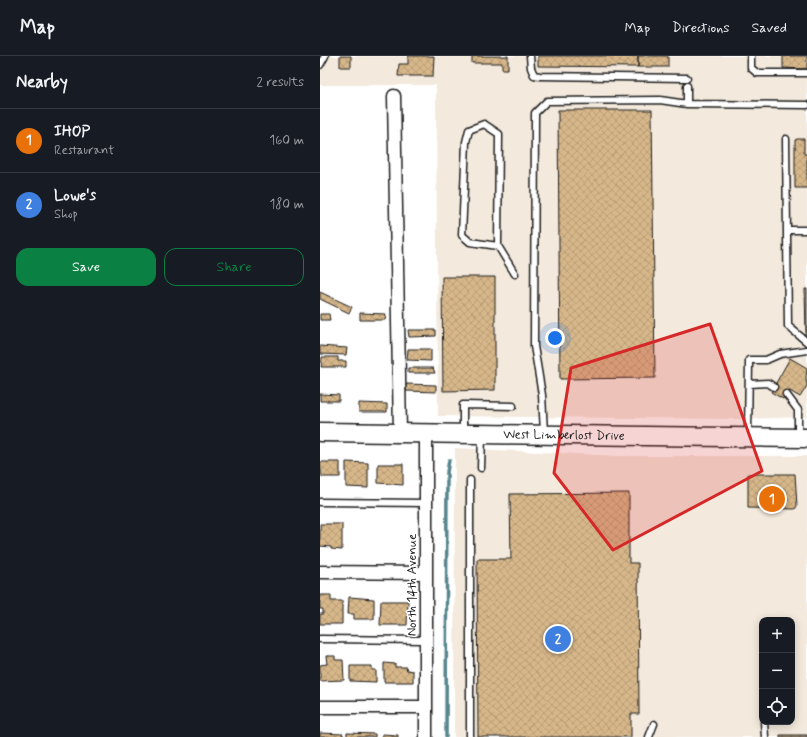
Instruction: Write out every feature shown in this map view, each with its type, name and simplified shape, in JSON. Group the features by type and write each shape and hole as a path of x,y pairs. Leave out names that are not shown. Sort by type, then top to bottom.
{"street":[{"path":"394,96 400,433"},
{"name":"West Limberlost Drive","path":"320,432 802,438"},
{"name":"North 14th Avenue","path":"426,433 426,737"},
{"path":"320,572 426,573"},
{"path":"320,706 425,707"}],"lane":[{"path":"320,65 325,56"},
{"path":"530,56 531,68 534,75 540,76 687,78"},
{"path":"751,56 752,68 757,73 807,73"},
{"path":"687,86 687,104"},
{"path":"544,435 542,395 534,346 535,113 547,101 660,100 687,104 807,105"},
{"path":"498,246 470,242 462,235 466,142 468,130 484,124 499,134 498,246 515,274"},
{"path":"786,139 788,326 807,342"},
{"path":"787,230 807,230"},
{"path":"748,438 749,360 766,360 780,354 807,350"},
{"path":"749,384 768,383 774,387"},
{"path":"786,394 798,410 802,438"},
{"path":"463,434 463,405 513,406"},
{"path":"481,468 482,434"},
{"path":"470,480 470,737"},
{"path":"320,502 426,503"},
{"path":"320,639 426,640"},
{"path":"649,737 654,724"},
{"path":"764,725 764,737"}],"highlighted area":[{"path":"710,324 762,471 613,550 554,473 571,368"}],"shaded area":[{"path":"320,56 807,56 807,417 741,419 438,416 436,85 320,85"},
{"path":"455,448 618,456 807,456 807,737 454,737"}],"building":[{"path":"340,56 351,56 351,67 340,67"},
{"path":"408,56 434,56 433,76 398,76 399,64 408,64"},
{"path":"472,56 508,56 508,69 502,69 502,63 472,63"},
{"path":"538,56 638,56 638,67 538,66"},
{"path":"638,56 668,56 668,67 638,67"},
{"path":"783,56 807,56 807,69 783,68"},
{"path":"558,110 652,110 655,378 560,379"},
{"path":"804,139 804,154 807,154 807,188 795,188 795,140"},
{"path":"442,277 495,277 495,390 443,391"},
{"path":"805,289 807,289 807,335 806,335"},
{"path":"320,292 352,307 349,313 320,299"},
{"path":"360,313 386,314 385,320 360,320"},
{"path":"320,314 329,314 330,320 320,320"},
{"path":"408,330 436,330 436,336 409,337"},
{"path":"320,346 347,348 346,355 320,354"},
{"path":"408,349 431,349 431,361 407,360"},
{"path":"322,357 338,357 338,361 346,361 346,367 321,367"},
{"path":"790,358 807,368 807,386 800,397 788,390 783,399 771,392"},
{"path":"408,368 433,368 435,373 408,373"},
{"path":"406,384 436,385 436,392 406,391"},
{"path":"320,394 339,395 339,401 320,401"},
{"path":"359,403 387,404 387,412 359,412"},
{"path":"320,462 340,462 340,477 322,477"},
{"path":"346,462 368,463 368,488 346,487"},
{"path":"378,464 403,464 403,485 378,483"},
{"path":"748,474 795,474 797,506 795,509 748,508"},
{"path":"629,493 629,563 638,563 639,714 631,714 631,737 478,737 477,559 511,559 510,494"},
{"path":"320,524 342,524 342,550 320,546"},
{"path":"320,595 331,595 331,601 342,601 342,624 320,624 320,614 323,614 323,609 320,609"},
{"path":"349,597 374,599 374,619 354,619 354,614 348,614"},
{"path":"381,601 408,601 407,625 380,625"},
{"path":"326,656 335,656 335,660 343,660 344,680 320,681 320,665 327,664"},
{"path":"384,663 395,664 395,667 406,667 407,670 413,671 413,682 384,682"},
{"path":"350,666 372,666 372,670 376,670 376,682 350,681"},
{"path":"320,733 343,734 343,737 320,737"},
{"path":"347,733 375,734 375,737 347,737"},
{"path":"382,734 398,735 398,737 382,737"},
{"path":"780,735 807,735 807,737 780,737"}],"waterway":[{"path":"446,737 447,472 449,460"}],"place":[{"name":"IHOP","path":"772,499"},
{"name":"Lowe's","path":"558,639"}]}
